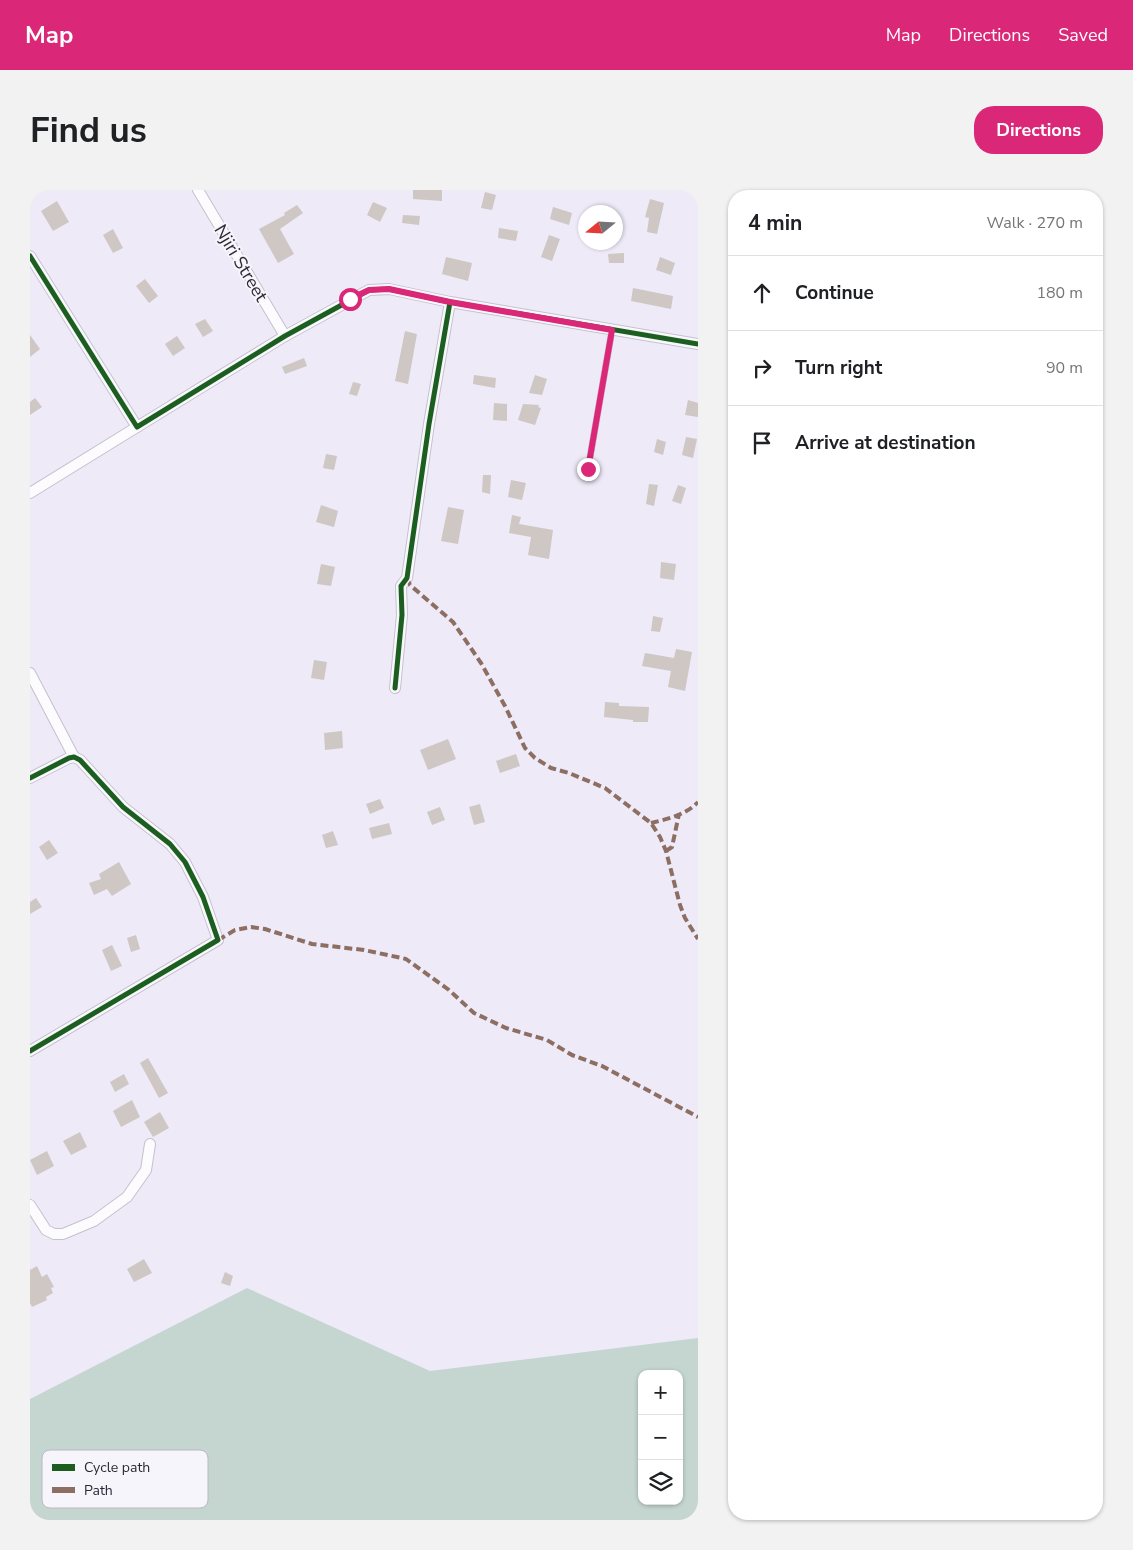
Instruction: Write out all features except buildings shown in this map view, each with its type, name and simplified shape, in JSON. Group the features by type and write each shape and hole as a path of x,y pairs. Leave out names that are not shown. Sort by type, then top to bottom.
{"street":[{"name":"Njiri Street","path":"198,190 285,336"},
{"path":"30,258 137,427"},
{"path":"30,493 285,336 369,290 389,289 450,302 698,344"},
{"path":"394,688 402,615 401,586 407,578 429,424 450,302"},
{"path":"30,673 74,757 80,760 123,807 170,844 185,862 203,897 218,940 30,1051"},
{"path":"30,778 74,757"},
{"path":"30,1205 46,1230 54,1234 63,1234 94,1221 127,1197 146,1170 150,1144"}],"lane":[{"path":"588,469 612,330"}],"shaded area":[{"path":"247,1288 430,1371 698,1338 698,1520 30,1520 30,1399"}],"marked path":[{"path":"407,578 410,585 453,622 481,663 505,706 525,748 535,758 551,768 569,773 605,788 651,823 666,851 685,918 698,939"},
{"path":"651,823 682,813 698,802"},
{"path":"666,851 672,847 679,814"},
{"path":"218,940 235,930 251,927 265,929 312,944 364,950 406,959 449,990 474,1013 506,1028 547,1040 572,1055 602,1066 698,1117"}],"cycle path":[{"path":"30,256 137,427 285,336 369,290 389,289 450,302 698,344"},
{"path":"395,688 402,615 401,586 407,578 429,424 450,302"},
{"path":"30,778 69,758 74,757 80,760 123,807 170,844 185,862 203,897 218,940 30,1051"}],"route":[{"path":"350,299 369,290 389,289 450,302 612,330 588,469"}]}
